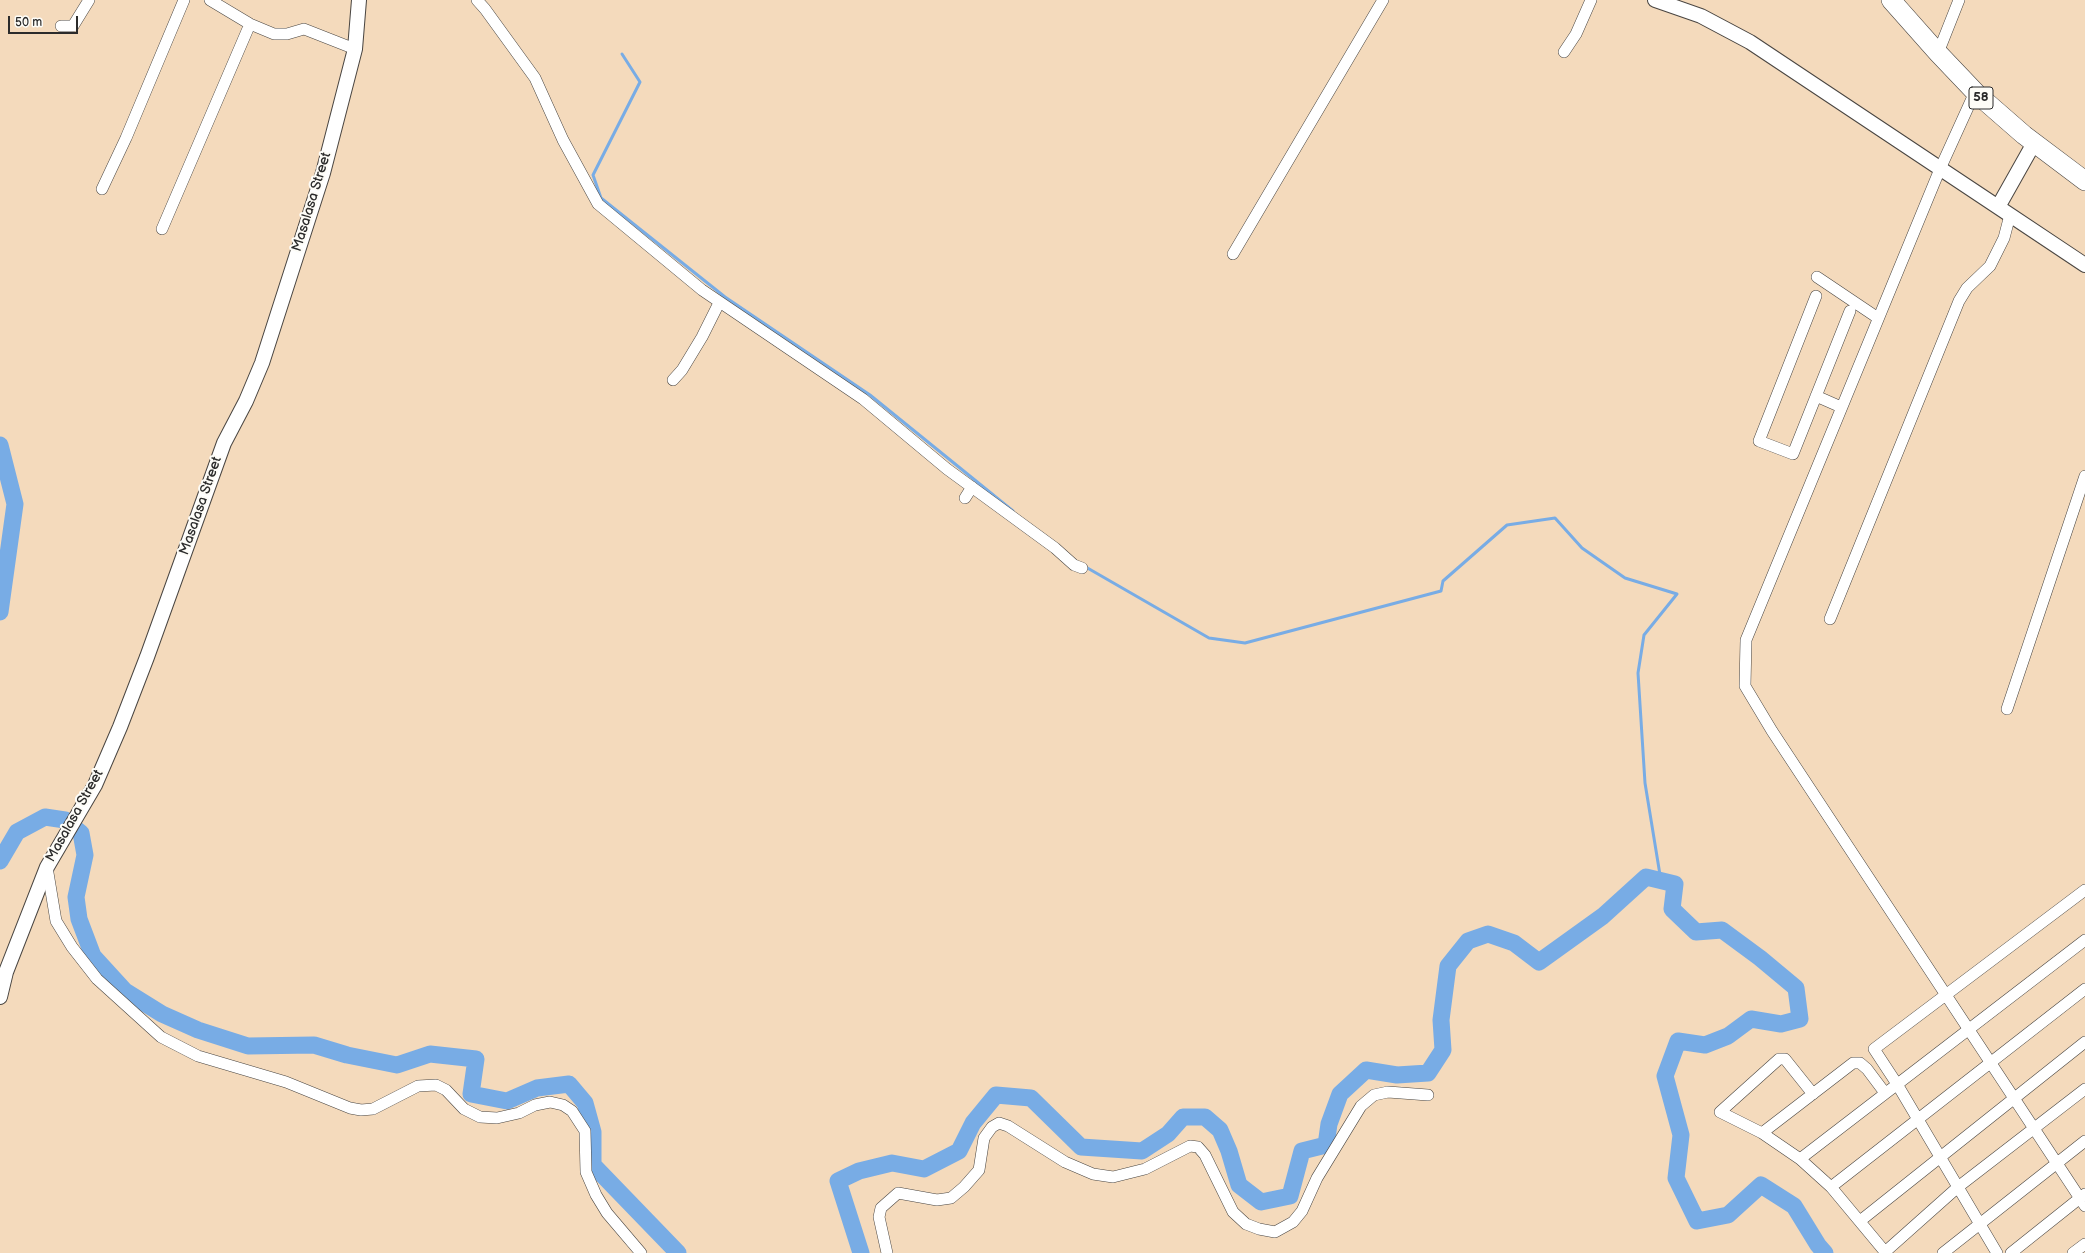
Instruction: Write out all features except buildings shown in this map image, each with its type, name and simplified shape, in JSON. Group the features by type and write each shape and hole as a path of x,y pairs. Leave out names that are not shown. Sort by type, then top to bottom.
{"highway":[{"name":"58","path":"1891,0 1975,92 2034,142 2085,181"}],"street":[{"path":"61,26 73,26 89,0"},
{"path":"102,189 126,138 184,0"},
{"path":"210,0 250,24 279,35 304,29 355,48"},
{"name":"Masalasa Street","path":"0,997 6,972 47,866 95,785 120,727 147,658 224,443 246,401 262,363 323,172 355,48 359,0"},
{"path":"477,0 486,9 536,78 563,140 588,183 594,199 616,220 720,303 863,399 972,487 1074,564 1082,568"},
{"path":"1234,254 1383,0"},
{"path":"1564,52 1576,34 1591,0"},
{"path":"1655,0 1702,16 1736,34 2085,265"},
{"path":"1938,53 1959,0"},
{"path":"162,229 250,24"},
{"path":"1975,92 1940,169 1841,406 1746,640 1746,686 1772,731 1990,1063 2083,1199 2011,1253"},
{"path":"1830,619 1959,301 1967,288 1990,266 2004,238 2004,211 2034,142"},
{"path":"1817,277 1878,318"},
{"path":"1816,296 1759,441 1793,454 1850,311"},
{"path":"673,380 690,357 720,303"},
{"path":"1816,396 1841,406"},
{"path":"2007,709 2085,476"},
{"path":"964,498 972,487"},
{"path":"47,866 56,921 72,947 97,979 161,1037 198,1056 286,1082 350,1108 361,1110 373,1109 418,1086 436,1085 446,1090 464,1109 480,1117 497,1118 519,1113 535,1105 550,1102 563,1105 572,1111 585,1131 586,1172 596,1195 607,1213 640,1253"},
{"path":"1997,1253 1897,1084 1874,1049 2085,890"},
{"path":"1800,1159 2085,940"},
{"path":"1831,1188 2085,989"},
{"path":"1860,1221 2085,1042"},
{"path":"1813,1094 1785,1058 1779,1059 1720,1112 1762,1133 1800,1159 1831,1188 1886,1252 1958,1187 2085,1089"},
{"path":"1762,1133 1853,1063 1860,1063 1867,1069 1885,1093"},
{"path":"887,1253 879,1216 881,1208 898,1193 937,1200 951,1198 964,1187 979,1170 984,1138 992,1127 999,1123 1008,1126 1065,1162 1093,1174 1113,1177 1145,1168 1190,1146 1198,1147 1205,1155 1233,1212 1246,1224 1259,1229 1275,1232 1293,1222 1302,1211 1317,1178 1362,1106 1374,1095 1388,1092 1428,1095"},
{"path":"1943,1253 2085,1141"},
{"path":"2073,1253 2085,1244"}],"waterway":[{"path":"622,54 640,82 593,175 601,198 725,297 870,395 1013,511"},
{"path":"0,445 15,504 0,612"},
{"path":"1084,566 1209,638 1245,643 1441,591 1443,581 1507,525 1555,518 1582,548 1625,578 1677,594 1644,635 1638,673 1645,783 1661,881"},
{"path":"0,861 17,832 45,817 65,820 81,833 85,855 76,897 79,919 93,956 125,991 162,1014 198,1030 248,1046 314,1045 347,1055 397,1065 430,1054 476,1059 471,1094 507,1101 537,1088 569,1084 585,1103 593,1132 593,1165 678,1253"},
{"path":"861,1253 838,1181 859,1171 892,1163 924,1169 959,1151 973,1123 996,1095 1031,1098 1081,1147 1142,1151 1168,1134 1183,1117 1205,1117 1220,1130 1229,1151 1239,1185 1261,1202 1290,1196 1302,1151 1326,1145 1329,1124 1340,1094 1366,1070 1397,1075 1428,1073 1443,1050 1441,1020 1448,966 1468,941 1488,934 1514,943 1539,962 1603,916 1646,877 1675,884 1672,909 1696,932 1722,930 1760,958 1796,988 1800,1019 1781,1024 1751,1019 1728,1036 1705,1045 1678,1041 1665,1076 1681,1135 1676,1178 1697,1221 1728,1215 1761,1185 1794,1206 1818,1245 1825,1253"}]}
